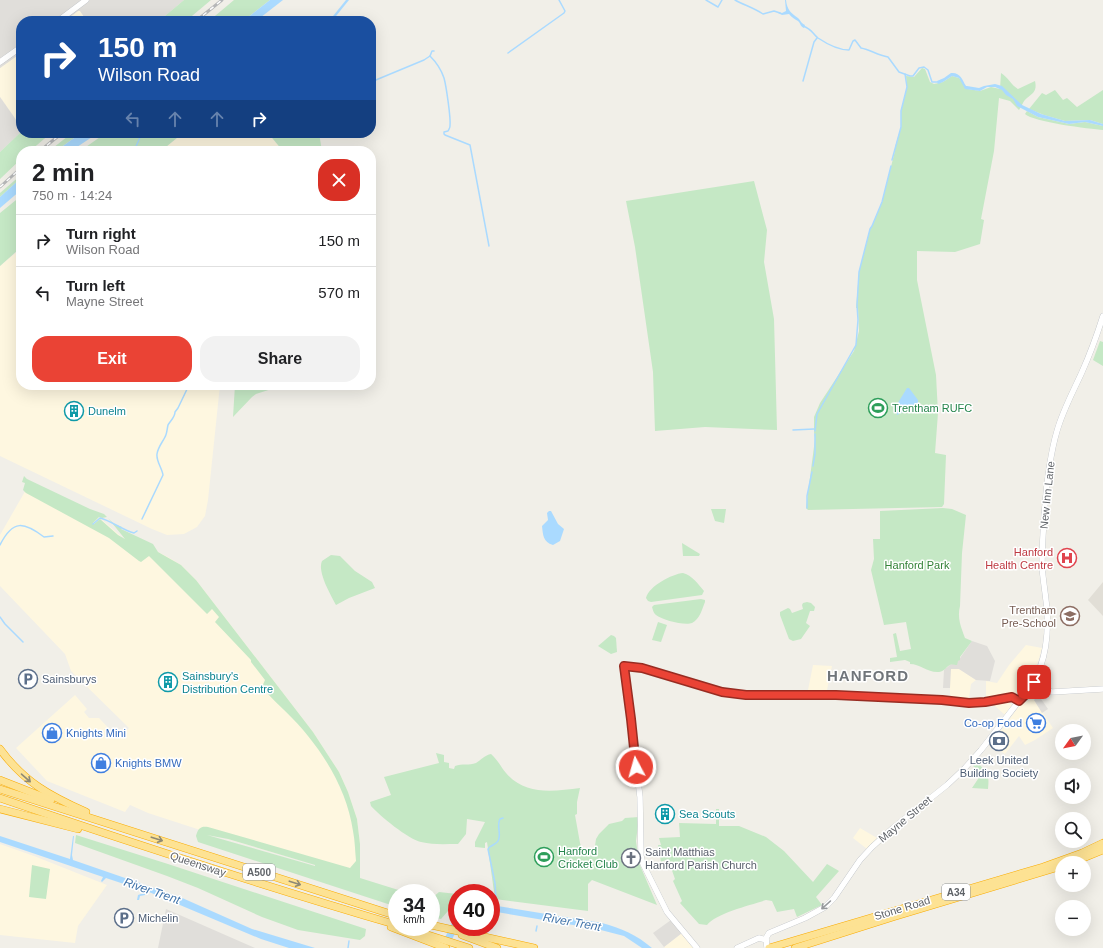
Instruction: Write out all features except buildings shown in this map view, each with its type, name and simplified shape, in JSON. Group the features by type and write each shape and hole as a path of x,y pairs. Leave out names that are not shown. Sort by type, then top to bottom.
{"highway":[{"path":"0,749 15,768 30,782 45,792 58,800 120,827"},
{"path":"0,780 120,827"},
{"name":"Queensway","path":"0,789 388,913"},
{"name":"Queensway","path":"0,798 113,836 388,922"},
{"path":"0,805 60,825"},
{"path":"0,809 60,825 113,836"},
{"name":"Stone Road","path":"768,948 1043,867 1082,853 1103,843"},
{"path":"1088,856 1103,850"},
{"name":"Stone Road","path":"795,948 1055,868"},
{"path":"363,915 413,936 469,948"},
{"path":"425,936 440,942 446,948"},
{"path":"469,936 497,948"},
{"path":"474,936 534,948"}],"street":[{"path":"65,16 86,0"},
{"path":"0,62 16,51"},
{"name":"New Inn Lane","path":"1034,682 1043,661 1047,635 1047,610 1042,566 1042,548 1053,444 1062,416 1085,366 1103,316"},
{"path":"698,948 663,906 642,860 640,844 640,797 624,666 642,668 722,692 746,695 836,695 942,700 969,703 985,702 1012,697 1019,701"},
{"path":"1034,682 1052,692 1103,689"},
{"name":"Mayne Street","path":"766,940 766,936 769,933 805,918 826,907 834,898 860,860 893,828 934,795 964,768 981,750 1019,701 1027,693 1034,682"},
{"path":"737,948 759,938 766,940 768,948"}],"shaded area":[{"path":"0,0 184,0 165,16 84,16 80,11 78,11 72,16 16,16 16,57 0,68"},
{"path":"80,11 84,16 72,16"},
{"path":"16,57 16,120 0,97 0,68"},
{"path":"0,97 16,120 16,137 0,152"},
{"path":"177,138 272,138 279,146 167,146"},
{"path":"16,253 16,390 219,390 208,500 205,516 197,527 184,534 167,535 0,456 0,266"},
{"name":"Sainsbury's Distribution Centre","path":"27,488 102,520 123,538 158,552 181,565 196,580 313,732 339,772 348,792 357,819 360,844 360,878 228,839 148,813 130,805 125,812 47,781 16,748 75,695 87,709 84,712 89,718 99,718 118,738 129,728 71,671 65,654 0,586 0,535"},
{"path":"1103,582 1103,616 1088,600"},
{"path":"972,641 987,646 995,661 990,681 976,680 959,669 951,669 950,688 943,688 944,670 958,661"},
{"path":"1026,645 1042,648 1038,662 1029,682 1024,689 1019,693 986,698 986,681 997,683 1009,665"},
{"path":"813,665 832,666 827,690 808,690"},
{"path":"950,669 959,669 976,680 971,684 969,699 951,697"},
{"path":"1039,696 1048,709 1042,713 1034,700"},
{"path":"1033,698 1053,728 1025,745 1019,736 1005,754 991,744 1020,705"},
{"path":"1007,701 1012,705 1005,715 991,704"},
{"path":"860,828 877,838 867,849 853,838"},
{"path":"0,844 107,885 78,926 75,943 0,935"},
{"path":"166,909 255,948 158,948"},
{"path":"671,920 682,933 664,947 653,933"},
{"path":"682,933 694,948 664,947"}],"green space":[{"path":"184,0 211,0 192,16 165,16"},
{"path":"234,0 270,0 249,16 215,16"},
{"path":"922,68 925,69 930,82 934,84 943,82 952,76 959,78 968,89 980,91 991,87 1000,89 1001,73 1018,89 1035,81 1036,84 1034,91 1024,101 1019,110 1010,101 999,98 994,151 981,219 984,220 980,244 955,252 917,251 917,280 936,375 938,413 935,453 946,455 944,504 942,507 808,510 806,508 815,439 814,417 820,403 854,351 859,331 858,308 856,308 859,272 870,229 882,202 901,127 901,111 907,87 906,76 914,77"},
{"path":"1055,90 1063,100 1067,98 1077,107 1103,90 1103,124 1090,120 1065,121 1029,109 1042,93 1046,95"},
{"path":"1027,111 1038,117 1069,124 1085,122 1103,126 1103,130 1062,125 1039,120 1025,114"},
{"path":"16,137 16,138 45,138 36,146 16,146 16,164 0,179 0,152"},
{"path":"66,138 74,138 63,146 55,146"},
{"path":"99,138 177,138 167,146 87,146"},
{"path":"272,138 320,138 321,146 279,146"},
{"path":"16,179 16,183 0,197 0,193"},
{"path":"754,181 767,230 764,262 774,319 777,430 705,427 655,431 653,372 635,247 626,201"},
{"path":"16,200 16,252 0,266 0,213"},
{"path":"1100,341 1103,342 1103,366 1093,360"},
{"path":"235,390 268,390 252,397 233,417"},
{"path":"24,476 27,479 90,509 104,514 107,517 99,517 93,523 94,524 100,519 118,535 125,539 108,518 114,524 122,527 121,529 153,544 158,552 181,565 196,580 313,732 339,772 348,792 357,819 360,844 360,878 388,887 388,904 198,842 196,836 199,829 202,827 208,827 350,868 356,861 351,818 337,780 331,769 324,757 303,730 264,690 262,687 265,680 251,660 215,622 219,617 212,609 207,614 149,556 141,562 139,561 109,538 26,493 23,490 25,483 22,482","holes":["207,835 228,839 315,866"]},
{"name":"Hanford Park","path":"943,508 952,509 966,515 962,553 959,615 965,638 972,641 960,657 957,665 951,665 943,671 935,672 914,664 910,664 910,662 905,660 890,662 890,658 897,657 893,634 896,633 900,651 911,649 906,622 884,625 871,570 874,559 873,539 880,539 880,511"},
{"path":"711,509 726,509 724,523 715,521"},
{"path":"682,543 700,554 699,556 683,556"},
{"path":"331,555 340,556 355,571 372,582 375,588 349,598 336,605 321,571 322,561"},
{"path":"683,573 690,576 704,591 702,595 651,602 648,601 646,598 648,594 656,585 667,578"},
{"path":"701,599 705,600 705,602 700,614 695,621 689,624 663,619 654,613 652,607 654,605"},
{"path":"803,603 811,603 815,607 814,611 810,611 806,623 810,626 801,639 793,641 789,639 780,612 788,608 792,613 803,609"},
{"path":"658,622 667,625 661,642 652,640"},
{"path":"611,635 616,638 617,652 611,654 598,646"},
{"path":"436,753 444,755 444,762 449,763 449,768 454,769 455,766 458,765 476,763 485,756 491,754 506,773 514,780 531,789 550,791 580,788 577,802 577,814 575,815 583,852 594,852 596,839 609,824 622,821 625,818 639,817 636,841 639,863 657,905 592,880 588,884 588,911 500,900 500,884 493,884 487,842 485,843 485,848 475,847 475,842 485,822 467,819 466,834 458,844 426,843 409,837 387,821 371,806 370,802 391,795 384,777 439,763"},
{"path":"976,762 987,774 989,780 988,789 972,788 982,773 973,766"},
{"path":"716,809 719,809 719,826 739,826 766,837 784,851 813,882 827,864 839,871 816,897 822,905 797,917 794,909 777,912 772,901 766,900 726,913 707,925 699,924 680,903 682,901 673,881 675,879 668,859 661,862 658,845 661,845 659,838 680,837 679,823 716,824"},
{"path":"76,835 366,929 365,936 360,940 298,930 262,917 198,888 75,843"},
{"path":"32,865 50,869 46,899 29,897"},
{"path":"440,892 448,893 448,911 441,919"}],"water":[{"path":"270,0 283,0 262,16 249,16"},
{"path":"346,0 349,0 336,16 333,16"},
{"path":"785,0 790,11 805,25 804,28 789,14 782,15 778,13 786,11"},
{"path":"951,73 959,75 966,86 979,88 995,84 1002,86 1022,105 1041,114 1065,121 1090,120 1103,124 1103,126 1085,122 1069,124 1038,117 1017,106 1013,99 1006,95 1002,90 995,87 987,87 980,91 965,89 959,78 952,76 938,84 937,81"},
{"path":"74,138 90,138 78,146 63,146"},
{"path":"16,183 16,194 0,208 0,197"},
{"path":"907,388 909,388 918,400 918,404 897,415 896,406"},
{"path":"551,511 558,524 564,529 560,541 553,545 545,540 542,529 542,526 548,520 547,513"},
{"name":"River Trent","path":"0,836 70,859 74,836 72,855 73,860 180,897 252,929 315,948 289,948 261,939 149,892 140,896 139,900 137,900 138,895 144,893 145,891 106,878 102,882 103,877 0,842"},
{"name":"River Trent","path":"500,906 602,923 628,932 641,939 652,948 642,948 624,936 597,929 500,913"},
{"path":"448,931 448,936 454,936 448,948 440,948"}],"waterway":[{"path":"508,53 564,13 565,11 559,0"},
{"path":"706,0 718,7 722,0"},
{"path":"735,0 763,14 774,11 780,13"},
{"path":"803,26 821,40 841,49 849,50 853,41 855,40 861,48 888,57 899,72 910,76 913,76 919,68 924,67 928,70 932,82 938,82"},
{"path":"803,81 814,42 817,38"},
{"path":"376,80 424,60 430,56 432,51 434,51"},
{"path":"430,56 441,72 446,87 450,128 448,131 444,132 444,134 470,145 489,246"},
{"path":"892,160 901,127 901,111 907,87 905,74"},
{"path":"136,146 140,138"},
{"path":"815,431 817,414 856,345 859,272 870,229 882,202 891,166"},
{"path":"142,519 163,475 157,459 158,449 166,436 168,425 174,417 175,412 187,390"},
{"path":"793,430 814,429"},
{"path":"813,466 815,454 815,434"},
{"path":"807,508 807,496 812,472"},
{"path":"93,524 100,518 130,532 134,533 137,531"},
{"path":"0,545 10,531 14,527 19,526 31,528 44,537 53,536"},
{"path":"0,617 23,642"},
{"path":"495,884 488,849 498,841 499,822 500,819 503,818"},
{"name":"River Trent","path":"536,931 537,926"},
{"path":"348,948 349,941"}],"railway":[{"path":"202,16 222,0"},
{"path":"46,146 56,138"},
{"path":"0,187 16,173"}],"place":[{"name":"Trentham RUFC","path":"878,408"},
{"name":"Dunelm","path":"74,411"},
{"name":"Hanford Health Centre","path":"1067,558"},
{"name":"Trentham Pre-School","path":"1070,616"},
{"name":"Sainsburys","path":"28,679"},
{"name":"Sainsbury's Distribution Centre","path":"168,682"},
{"name":"Co-op Food","path":"1036,723"},
{"name":"Knights Mini","path":"52,733"},
{"name":"Leek United Building Society","path":"999,741"},
{"name":"Knights BMW","path":"101,763"},
{"name":"Sea Scouts","path":"665,814"},
{"name":"Hanford Cricket Club","path":"544,857"},
{"name":"Saint Matthias Hanford Parish Church","path":"631,858"},
{"name":"Michelin","path":"124,918"}],"district":[{"name":"HANFORD","path":"868,676"}],"route":[{"path":"636,767 624,666 642,668 722,692 767,696 836,695 942,700 969,703 985,702 1012,697 1019,701 1027,693 1034,682"}]}
